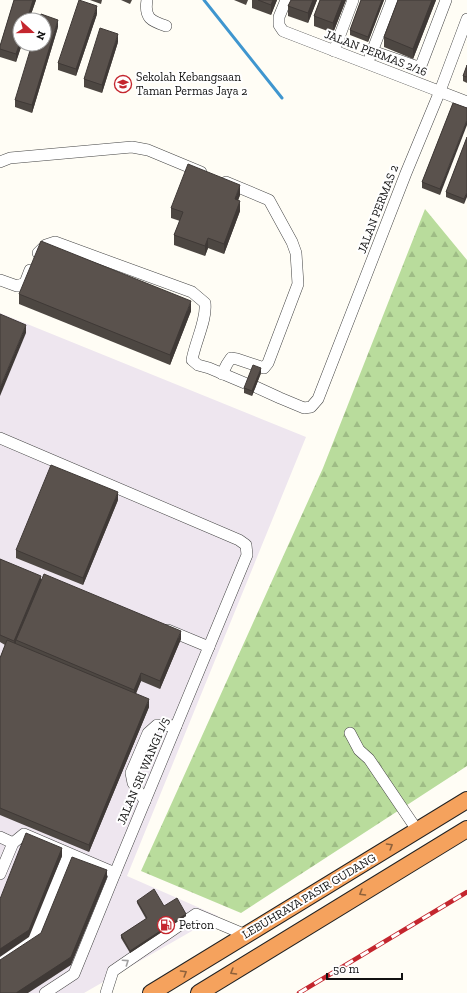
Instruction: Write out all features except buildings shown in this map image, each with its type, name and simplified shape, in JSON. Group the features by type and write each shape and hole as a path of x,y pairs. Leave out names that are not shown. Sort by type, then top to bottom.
{"highway":[{"name":"LEBUHRAYA PASIR GUDANG","path":"150,993 467,800"},
{"name":"LEBUHRAYA PASIR GUDANG","path":"199,993 467,829"}],"street":[{"path":"147,0 146,7 148,16 154,22 166,26"},
{"name":"JALAN PERMAS 2/16","path":"286,0 279,17 279,25 283,31 467,102"},
{"path":"334,51 353,0"},
{"path":"367,64 392,0"},
{"path":"372,51 414,66 419,66 422,63 446,0"},
{"name":"JALAN PERMAS 2","path":"222,374 252,385 304,408 311,407 318,399 467,19"},
{"path":"0,162 10,158 132,147 148,150 214,177 269,200 292,242 296,253 298,284 268,363 264,368 230,358 222,374 198,365 192,360 193,351 206,311 205,303 192,292 55,242 46,245 38,252 25,283 17,286 0,280"},
{"name":"JALAN SRI WANGI 1/5","path":"0,438 239,540 246,545 247,555 74,974 45,993"},
{"path":"164,628 209,647"},
{"path":"145,801 133,782 131,773 148,733 157,725 176,726"},
{"path":"350,733 359,750 369,759 417,830"},
{"path":"0,874 13,842 24,834 115,873"},
{"path":"0,838 13,842"},
{"path":"0,961 32,940 70,854"},
{"path":"106,993 113,971 196,914 246,935"}],"shaded area":[{"path":"0,313 306,437 127,876 218,916 84,993 0,993"}],"green space":[{"path":"425,209 467,260 467,766 241,913 141,871 323,468"}],"waterway":[{"path":"204,0 282,98"}],"railway":[{"path":"299,993 467,892"}],"place":[{"name":"Sekolah Kebangsaan Taman Permas Jaya 2","path":"123,84"},
{"name":"Petron","path":"166,925"}]}
